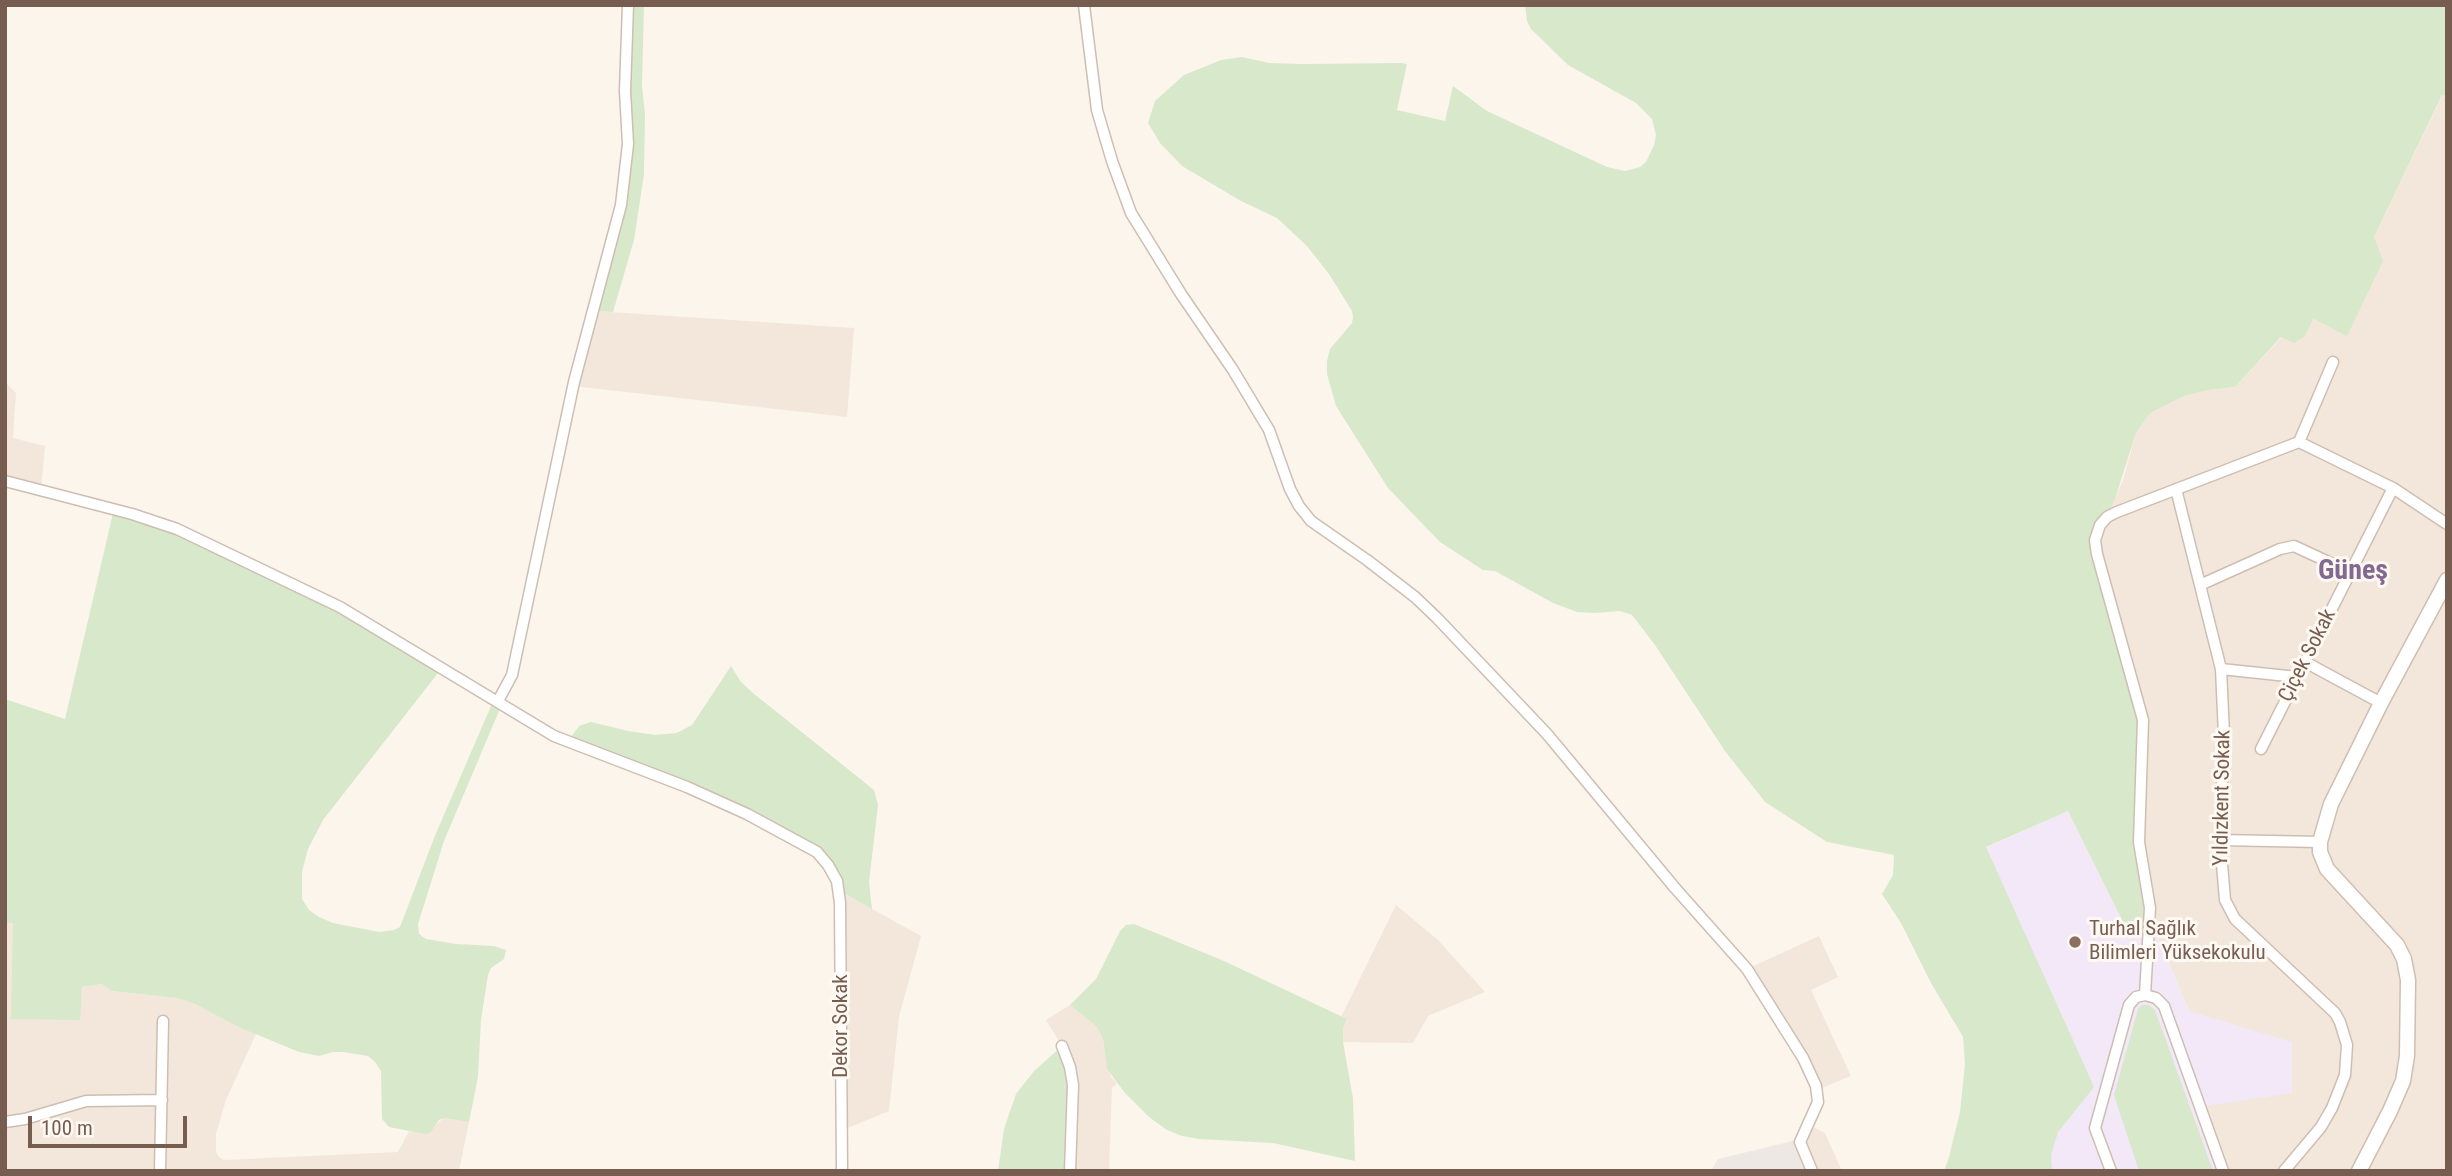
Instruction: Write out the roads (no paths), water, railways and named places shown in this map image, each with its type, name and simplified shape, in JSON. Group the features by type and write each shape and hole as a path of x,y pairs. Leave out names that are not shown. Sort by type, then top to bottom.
{"street":[{"path":"5,481 132,514 177,529 340,607 498,701 512,676 574,382 621,205 628,144 625,91 628,5"},
{"path":"1084,5 1097,110 1131,213 1269,430 1290,489 1299,506 1311,521 1367,560 1415,597 1437,618 1547,734 1675,888 1747,969 1803,1058 1816,1086 1818,1097 1800,1142 1812,1171"},
{"path":"2145,995 2150,908 2139,842 2143,720 2099,565 2096,531 2107,517 2299,442 2333,362"},
{"path":"2299,442 2393,488 2447,524"},
{"name":"Çiçek Sokak","path":"2260,749 2393,488"},
{"name":"Yıldızkent Sokak","path":"2176,489 2221,669 2224,735 2221,873 2229,910 2235,919 2326,1002 2340,1022 2347,1045 2345,1075 2332,1108 2321,1127 2284,1171"},
{"path":"2200,585 2280,549 2294,546 2350,572"},
{"path":"2359,1171 2403,1081 2407,1056 2406,968 2401,951 2390,936 2327,869 2322,859 2320,842 2329,810 2381,703 2447,580"},
{"path":"2305,662 2381,703"},
{"path":"2221,669 2297,677"},
{"name":"Dekor Sokak","path":"498,701 554,736 687,787 817,852 837,881 842,928 842,1171"},
{"path":"2220,841 2320,842"},
{"path":"2110,1171 2095,1128 2129,1005 2136,997 2145,995 2156,998 2164,1006 2223,1171"},
{"path":"160,1171 163,1021"},
{"path":"1062,1046 1073,1085 1070,1171"},
{"path":"5,1122 25,1119 86,1101 162,1100"}],"place":[{"name":"Turhal Sağlık Bilimleri Yüksekokulu","path":"2075,942"}],"district":[{"name":"Güneş","path":"2353,572"}]}
